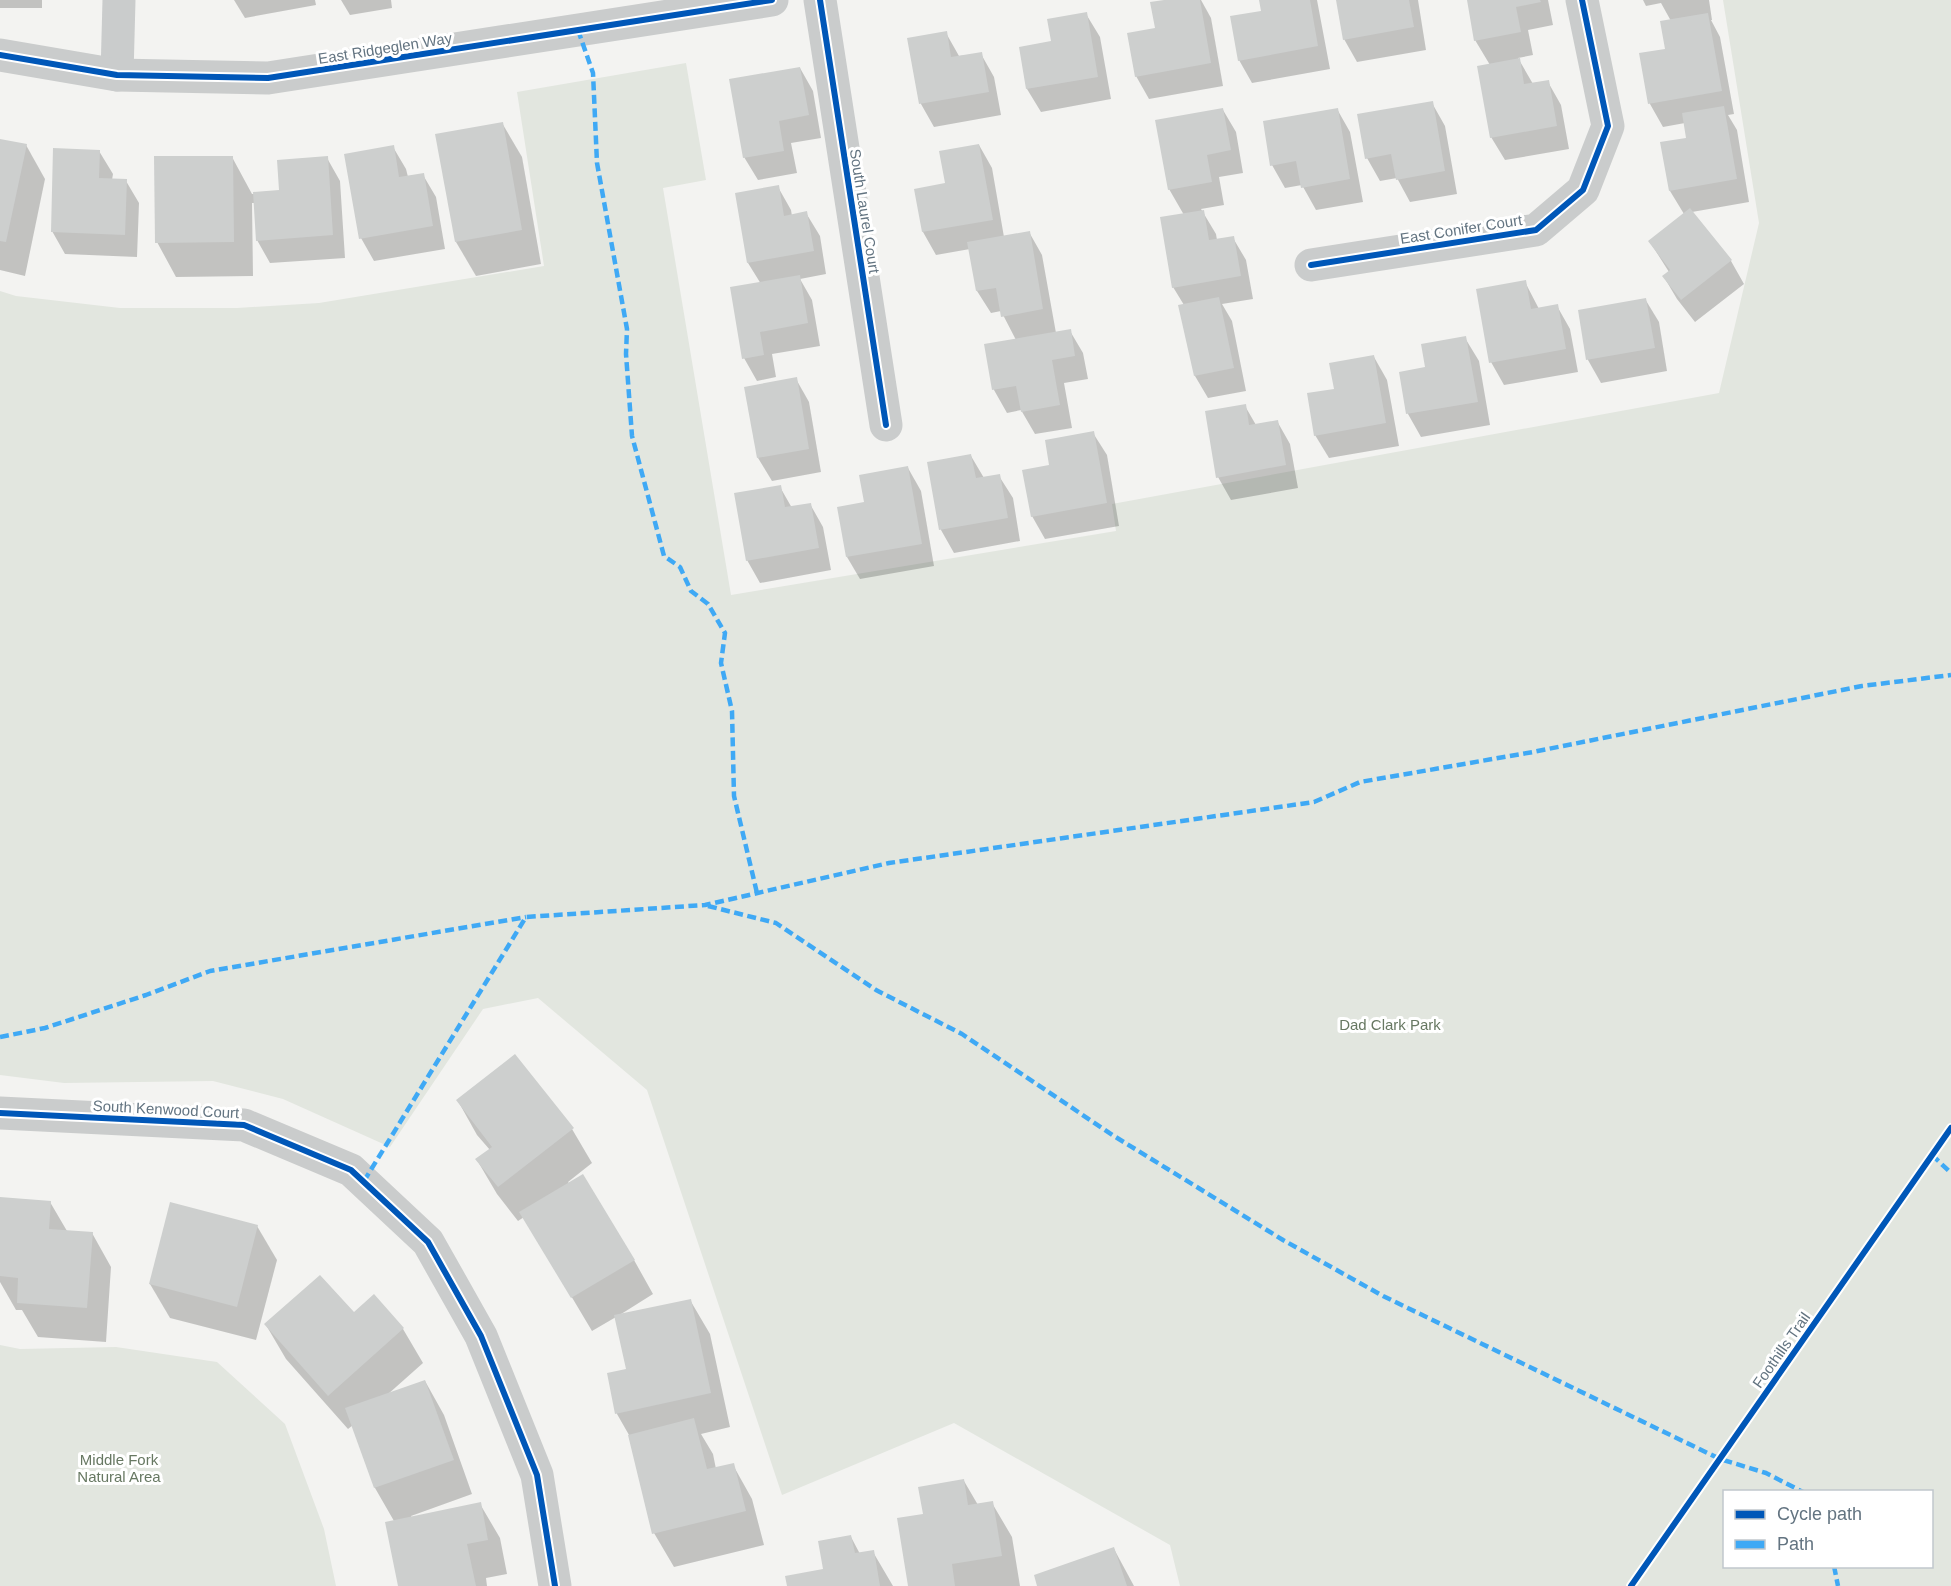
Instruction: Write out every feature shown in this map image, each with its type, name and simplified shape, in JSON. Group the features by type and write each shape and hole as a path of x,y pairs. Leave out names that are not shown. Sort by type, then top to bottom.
{"street":[{"path":"117,75 119,0"},
{"name":"East Ridgeglen Way","path":"0,56 117,75 268,78 772,0"},
{"name":"South Laurel Court","path":"820,0 886,425"},
{"name":"East Conifer Court","path":"1311,265 1536,230 1583,190 1608,126 1582,0"},
{"name":"South Kenwood Court","path":"0,1113 244,1125 351,1170 428,1242 481,1336 537,1475 555,1586"}],"green space":[{"name":"Dad Clark Park","path":"1723,0 1951,0 1951,1586 1180,1586 1170,1545 954,1423 782,1495 647,1090 538,998 483,1009 390,1147 283,1099 213,1081 64,1083 0,1075 0,291 16,296 120,308 237,308 319,303 544,266 517,92 686,63 706,180 663,188 731,595 1116,531 1112,504 1719,393 1759,223"},
{"name":"Middle Fork Natural Area","path":"0,1345 20,1349 116,1347 217,1362 285,1424 324,1529 336,1586 0,1586"}],"building":[{"path":"1200,0 1211,63 1135,77 1127,33 1155,28 1150,2"},
{"path":"1259,0 1310,0 1318,46 1238,61 1230,16 1261,11"},
{"path":"1336,0 1409,0 1414,27 1343,40"},
{"path":"1467,0 1540,0 1541,2 1516,7 1521,32 1474,41"},
{"path":"1087,12 1098,77 1026,89 1019,47 1051,41 1047,19"},
{"path":"1708,13 1722,91 1648,104 1639,53 1665,49 1660,21"},
{"path":"947,31 951,57 982,52 989,92 919,104 907,38"},
{"path":"1520,58 1524,84 1549,80 1557,126 1490,138 1477,66"},
{"path":"800,67 809,115 779,121 784,151 743,158 729,79"},
{"path":"1433,101 1445,171 1396,180 1391,154 1365,159 1357,114"},
{"path":"1724,106 1737,179 1669,191 1660,142 1686,138 1682,113"},
{"path":"1223,108 1231,150 1207,155 1212,182 1168,190 1155,120"},
{"path":"1338,108 1350,179 1301,188 1296,161 1270,166 1263,121"},
{"path":"503,122 522,230 455,242 435,134"},
{"path":"0,139 27,144 6,242 0,241"},
{"path":"979,144 993,220 922,232 914,189 945,183 939,151"},
{"path":"394,145 399,177 424,173 433,226 359,239 344,154"},
{"path":"53,148 100,150 99,178 127,179 125,235 51,232"},
{"path":"154,156 233,156 234,242 155,243"},
{"path":"328,156 333,235 256,241 253,192 279,190 277,160"},
{"path":"779,185 784,216 807,211 814,251 747,263 735,193"},
{"path":"1690,208 1732,260 1681,300 1662,276 1670,270 1648,241"},
{"path":"1204,210 1209,240 1234,236 1241,276 1172,288 1160,217"},
{"path":"1030,231 1043,309 1001,317 996,288 976,291 967,242"},
{"path":"800,275 808,323 760,332 764,355 742,359 730,287"},
{"path":"1526,280 1531,309 1558,304 1566,349 1489,363 1476,289"},
{"path":"1219,297 1234,368 1194,376 1178,305"},
{"path":"1646,298 1655,348 1586,360 1578,310"},
{"path":"1071,329 1075,356 1052,360 1060,405 1021,412 1016,386 992,390 984,344"},
{"path":"1466,336 1478,402 1406,414 1399,372 1425,367 1421,344"},
{"path":"1374,355 1386,423 1314,436 1307,393 1334,389 1329,363"},
{"path":"797,377 809,449 757,458 744,387"},
{"path":"1246,404 1249,425 1278,420 1286,465 1216,478 1205,411"},
{"path":"1094,431 1107,503 1031,517 1022,470 1049,465 1045,440"},
{"path":"971,454 976,478 1000,474 1008,518 939,530 927,462"},
{"path":"908,466 922,544 846,557 837,507 864,502 859,475"},
{"path":"781,485 785,507 811,503 819,548 746,561 734,493"},
{"path":"515,1054 574,1128 498,1187 475,1159 492,1147 456,1100"},
{"path":"583,1174 635,1260 571,1298 519,1212"},
{"path":"0,1197 51,1201 49,1229 93,1232 87,1308 17,1303 18,1278 0,1276"},
{"path":"170,1202 258,1225 237,1307 149,1284"},
{"path":"320,1275 354,1312 374,1294 404,1328 328,1396 264,1324"},
{"path":"691,1299 711,1393 615,1414 607,1373 626,1369 614,1315"},
{"path":"425,1380 454,1460 374,1488 345,1408"},
{"path":"694,1418 707,1469 734,1463 746,1511 652,1534 628,1435"},
{"path":"964,1479 968,1505 993,1501 1002,1556 952,1564 955,1586 908,1586 897,1518 923,1514 918,1487"},
{"path":"481,1502 488,1540 467,1544 476,1586 398,1586 385,1522"},
{"path":"851,1535 855,1553 874,1550 880,1586 787,1586 785,1576 823,1569 818,1541"},
{"path":"1114,1547 1127,1586 1037,1586 1034,1575"}],"marked path":[{"path":"578,30 593,73 597,163 627,329 626,354 632,436 664,556 680,567 691,591 708,604 725,633 721,663 732,711 734,796 757,893"},
{"path":"364,1181 526,917 705,905 889,863 1314,802 1360,782 1533,752 1862,686 1951,675"},
{"path":"708,906 776,923 876,990 962,1034 1114,1136 1283,1240 1383,1296 1720,1459 1766,1473 1799,1490"},
{"path":"0,1037 45,1028 210,971 526,917"},
{"path":"1932,1155 1951,1173"},
{"path":"1834,1568 1838,1586"}],"cycle path":[{"path":"0,55 117,75 268,78 772,0"},
{"path":"820,0 886,425"},
{"path":"1311,265 1536,230 1583,190 1608,126 1582,0"},
{"path":"0,1113 244,1125 351,1170 428,1242 481,1336 537,1475 555,1586"},
{"name":"Foothills Trail","path":"1631,1586 1951,1128"}]}
